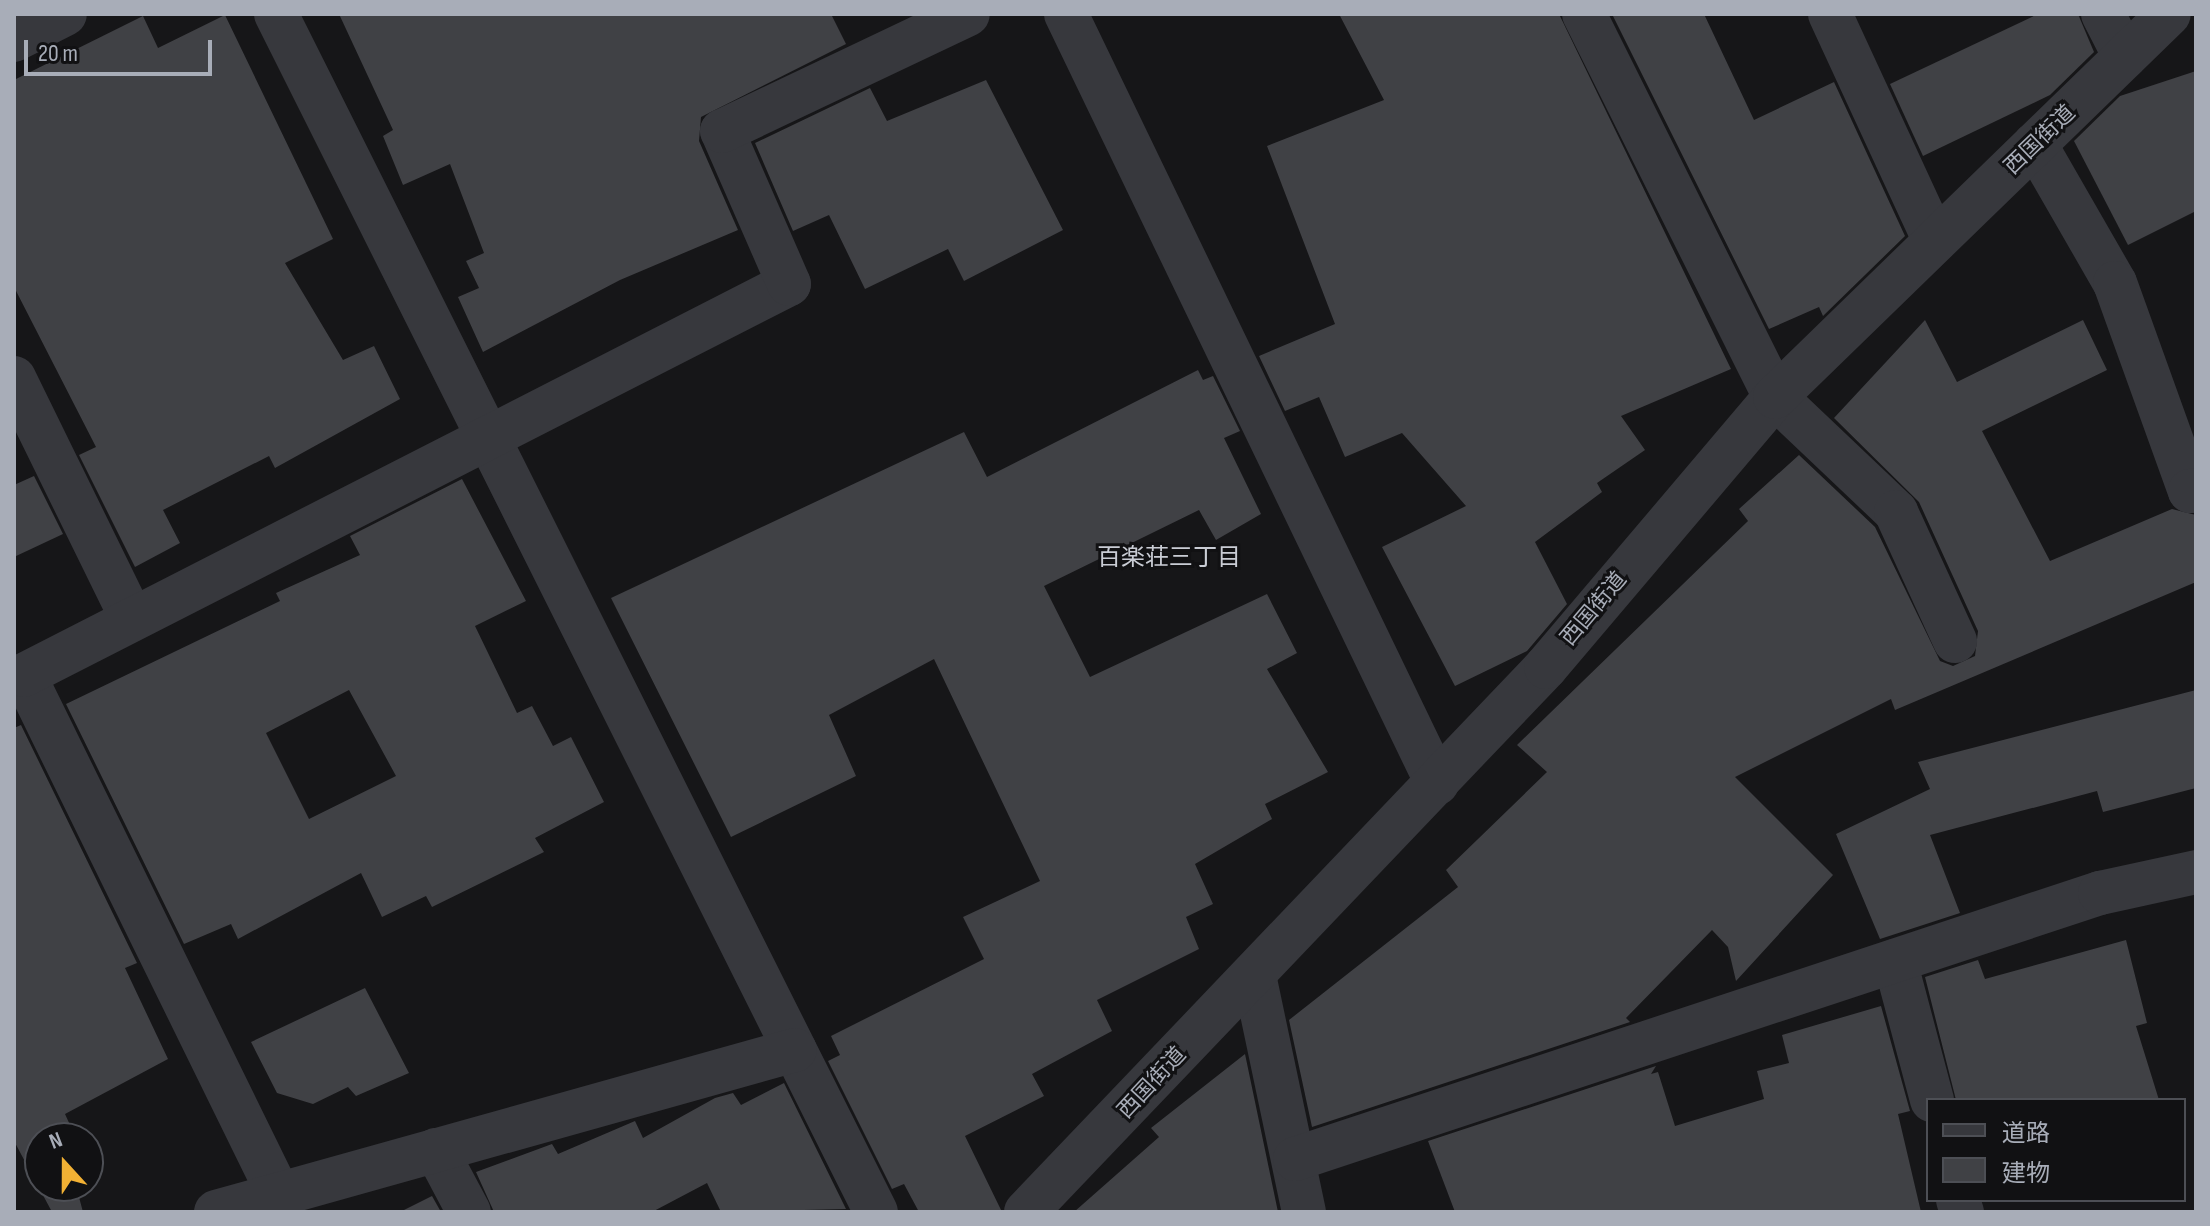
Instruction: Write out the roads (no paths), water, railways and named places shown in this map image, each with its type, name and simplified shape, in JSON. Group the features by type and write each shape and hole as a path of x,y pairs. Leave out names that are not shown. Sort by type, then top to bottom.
{"street":[{"path":"14,40 65,14"},
{"path":"276,14 876,1212"},
{"path":"279,1195 24,675 131,617 490,441 789,284 722,131 968,14"},
{"path":"1066,14 1437,783"},
{"path":"1584,14 1775,397 1896,512 1955,641"},
{"path":"1830,14 1935,241"},
{"path":"2103,14 2125,57"},
{"name":"西国街道","path":"1026,1212 1437,783 1775,397 2169,14"},
{"path":"2035,144 2115,283 2190,491 2196,490"},
{"path":"14,378 131,617"},
{"path":"1295,1159 2100,893 2196,872"},
{"path":"1895,961 1931,1098"},
{"path":"1254,975 1304,1212"},
{"path":"216,1212 795,1050"},
{"path":"436,1150 469,1212"}],"district":[{"name":"百楽荘三丁目","path":"1169,558"}]}
